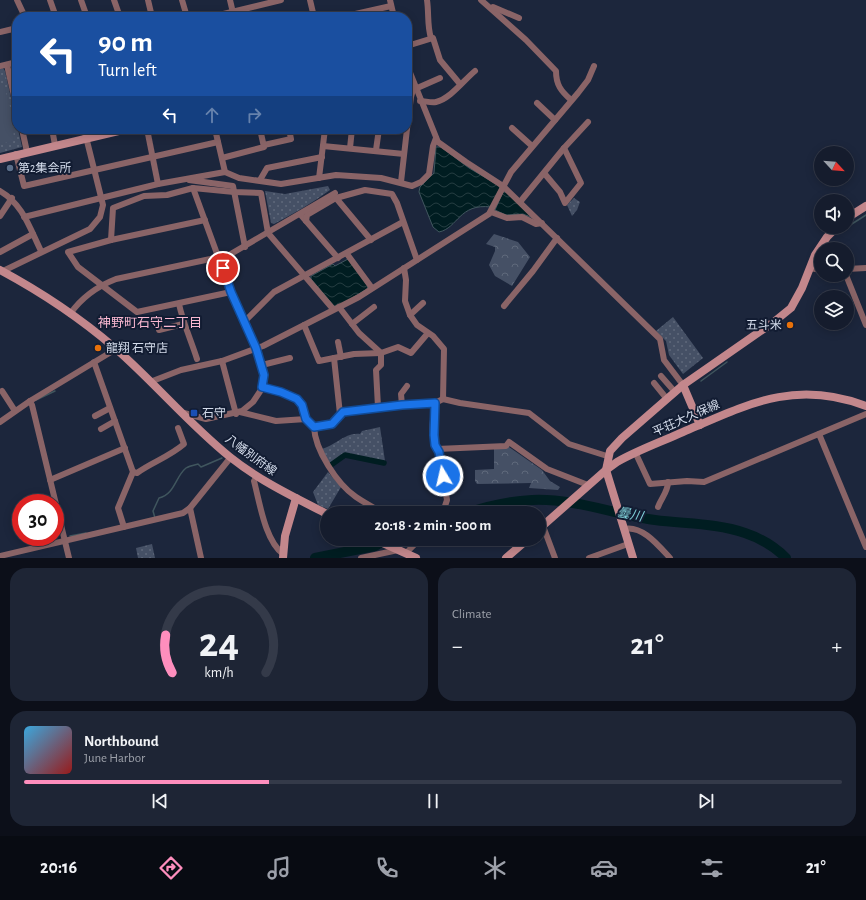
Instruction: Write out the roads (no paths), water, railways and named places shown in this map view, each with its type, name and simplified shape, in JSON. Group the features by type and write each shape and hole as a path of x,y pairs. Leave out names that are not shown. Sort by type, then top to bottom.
{"main road":[{"path":"0,159 101,134"},
{"path":"854,214 866,206"},
{"path":"633,558 606,470 608,456 622,438 683,385 785,313 795,302 820,247 831,234"},
{"name":"八幡別府線","path":"1,270 70,314 116,349 231,458 257,476 320,510"},
{"path":"683,385 700,425"},
{"name":"平荘大久保線","path":"546,523 606,470 636,454 758,401 792,394 830,396 850,400 866,406"},
{"path":"283,556 287,528 296,498"},
{"path":"389,546 416,558"},
{"path":"506,558 520,546"}],"street":[{"path":"17,0 22,12"},
{"path":"50,0 54,12"},
{"path":"81,0 85,12"},
{"path":"114,0 118,12"},
{"path":"148,0 151,12"},
{"path":"182,0 185,12"},
{"path":"230,0 232,12"},
{"path":"243,12 281,0"},
{"path":"310,0 313,12"},
{"path":"427,0 429,12 428,30 431,38 440,60 460,84"},
{"path":"485,2 518,18"},
{"path":"485,2 526,40 556,71 556,79 561,91 571,100"},
{"path":"359,12 390,3"},
{"path":"0,32 12,29"},
{"path":"412,44 431,38"},
{"path":"0,66 12,64"},
{"path":"7,65 12,87"},
{"path":"150,382 181,370 222,361 256,348 304,325 372,288 491,212 511,172 588,80 594,66"},
{"path":"420,101 436,102 452,95 460,84 475,71"},
{"path":"412,95 415,88 440,78"},
{"path":"412,79 436,138 441,144 503,186 660,339 664,360 683,385"},
{"path":"537,103 555,120"},
{"path":"520,202 564,148 584,132 588,122"},
{"path":"512,128 532,146"},
{"path":"23,134 27,152"},
{"path":"53,134 55,145"},
{"path":"1,270 95,225 102,211 101,198 86,134"},
{"path":"148,134 158,184"},
{"path":"216,134 225,172"},
{"path":"261,134 264,145"},
{"path":"222,158 264,148 264,145 291,139 290,134"},
{"path":"319,178 324,134"},
{"path":"350,148 351,134"},
{"path":"376,150 378,134"},
{"path":"401,182 406,134"},
{"path":"24,217 158,184 225,172 239,178 281,184 336,175 401,182 412,186 429,174 432,146 436,138"},
{"path":"16,154 24,186 218,142"},
{"path":"323,146 376,150 404,154"},
{"path":"544,173 560,192 565,203 581,183 564,148"},
{"path":"260,180 267,168 322,158"},
{"path":"183,179 233,186 245,247"},
{"path":"183,413 206,419 238,413 251,405 262,387 264,375 256,348 231,292 193,188"},
{"path":"111,240 113,208 144,196 167,195 193,188 261,193 268,233 305,276 381,353 381,365 376,370 378,407"},
{"path":"70,314 85,297 102,284 116,279 228,255 245,247 300,214 336,196 365,190 392,194 397,203 417,260"},
{"path":"0,191 12,198 20,208 41,251"},
{"path":"306,221 307,215 336,196"},
{"path":"336,196 370,240"},
{"path":"0,216 12,198"},
{"path":"491,212 507,218 527,218 536,224 542,223"},
{"path":"300,214 338,258"},
{"path":"204,220 111,240 68,252 78,267 137,312 231,292"},
{"path":"244,322 274,292 347,254 403,222"},
{"path":"0,252 33,234"},
{"path":"504,306 533,271 557,238"},
{"path":"347,254 372,288"},
{"path":"404,268 406,280 405,300 410,315 417,325 435,338 444,349 443,399"},
{"path":"810,268 814,269"},
{"path":"854,269 866,268"},
{"path":"849,282 866,325"},
{"path":"410,315 423,303"},
{"path":"179,304 183,324 191,339 197,359"},
{"path":"352,324 374,307"},
{"path":"159,330 183,324"},
{"path":"304,325 319,361 354,354 381,353 398,347 411,353 428,333"},
{"path":"338,342 341,357"},
{"path":"0,422 30,401 116,349"},
{"path":"262,365 290,358"},
{"path":"334,358 340,414"},
{"path":"222,361 238,413"},
{"path":"94,362 133,472 126,486 125,495 118,508 124,528"},
{"path":"661,376 675,392"},
{"path":"654,383 667,399"},
{"path":"402,405 401,394 407,386"},
{"path":"262,387 281,392 297,399 302,405 306,419 314,427 314,435 319,449 333,471 345,487 355,496 371,506"},
{"path":"2,391 15,411"},
{"path":"314,427 332,424 343,412 378,407 435,403 443,399 460,403 529,413 569,444 608,456"},
{"path":"30,401 69,558"},
{"path":"435,403 433,424 435,445 439,452 447,500 445,506"},
{"path":"95,416 110,408"},
{"path":"238,413 276,420 306,419"},
{"path":"636,454 648,482 652,485 668,482 704,482 866,414"},
{"path":"101,429 115,421"},
{"path":"133,472 137,473 150,464 168,456 184,444 178,428"},
{"path":"819,434 866,547"},
{"path":"437,449 506,446 509,442 547,469 587,486"},
{"path":"50,480 125,448"},
{"path":"0,556 183,513 190,508 231,458"},
{"path":"257,476 254,482 264,524 277,549 283,556"},
{"path":"658,507 662,496 668,488 668,482"},
{"path":"190,508 201,558"},
{"path":"623,527 638,530 657,545 670,558"},
{"path":"546,539 555,558"},
{"path":"589,558 628,544"},
{"path":"407,554 408,550 412,546"},
{"path":"361,558 398,550"}],"water":[{"path":"436,147 441,147 469,168 498,185 500,188 491,207 480,207 465,212 451,226 439,232 433,227 419,192 420,187 434,173"},
{"path":"503,192 506,192 533,218 523,214 506,215 495,210"},
{"path":"348,259 368,286 367,289 337,307 334,306 311,279 311,276 333,264 335,266"}],"waterway":[{"path":"854,223 866,215"},
{"path":"701,381 727,362"},
{"path":"36,400 55,391"},
{"path":"331,465 345,455 384,463"},
{"path":"155,518 153,511 159,498 164,496 172,489 179,476 186,468 198,464 201,467 222,458"},
{"name":"曇川","path":"491,506 515,501 563,501 655,520 723,527 751,535 762,540 786,558"},
{"path":"70,536 86,533"},
{"name":"曇川","path":"315,558 375,546"}],"place":[{"name":"第2集会所","path":"10,168"},
{"name":"五斗米","path":"790,325"},
{"name":"龍翔 石守店","path":"98,348"},
{"name":"石守","path":"194,413"}],"district":[{"name":"神野町石守二丁目","path":"150,323"}]}
